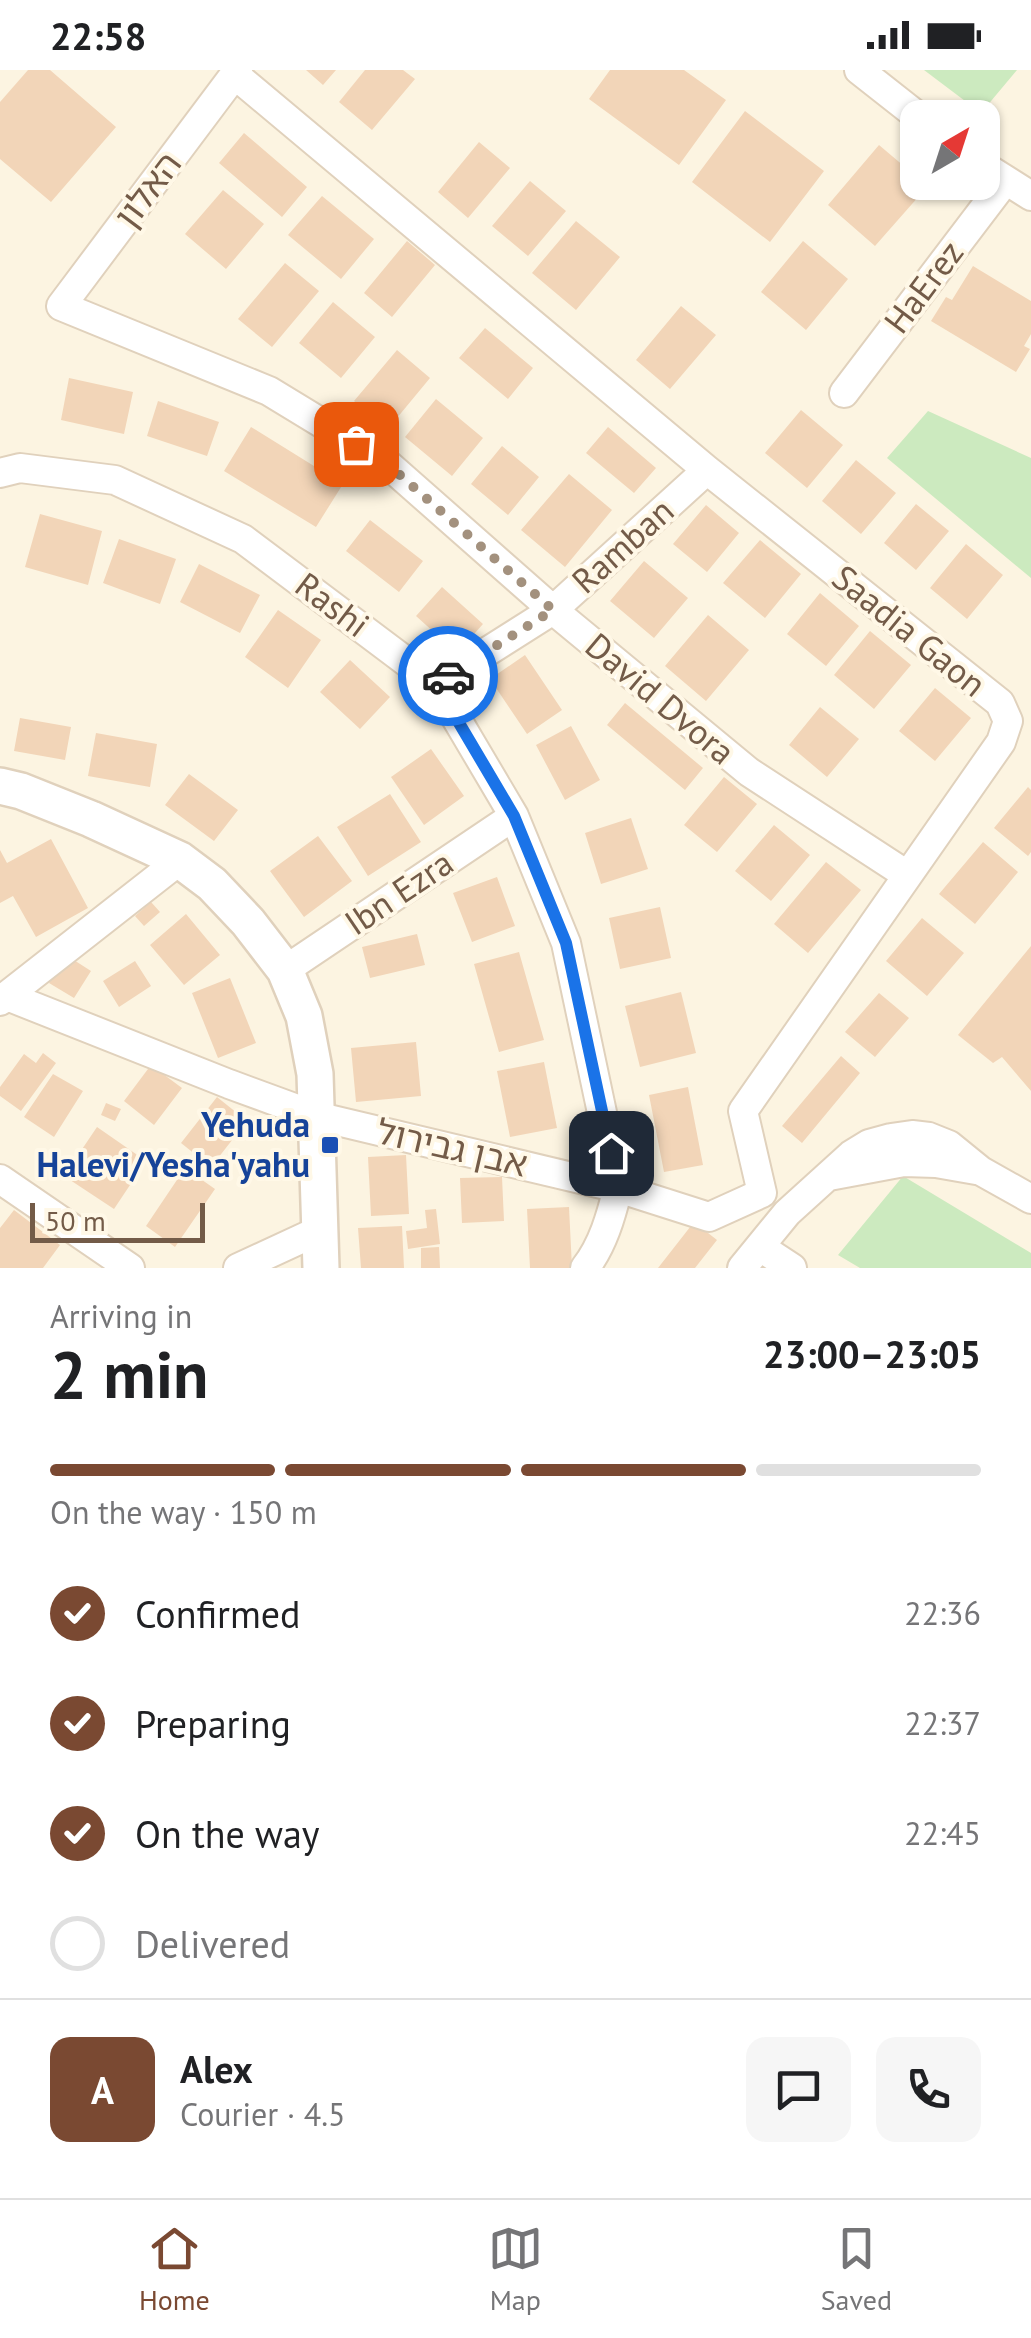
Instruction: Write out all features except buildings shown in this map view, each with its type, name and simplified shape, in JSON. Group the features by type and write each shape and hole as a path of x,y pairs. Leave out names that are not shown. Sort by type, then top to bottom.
{"street":[{"path":"859,70 900,102"},
{"name":"האלון","path":"62,306 236,72"},
{"name":"Saadia Gaon","path":"236,72 706,470 1000,703 1008,722 1002,742 744,1110 762,1194 709,1218 618,1188"},
{"path":"1000,177 1031,196"},
{"name":"HaErez","path":"844,393 976,200"},
{"name":"David Dvora","path":"62,306 269,390 384,461 553,610 749,772 908,875"},
{"name":"Rashi","path":"0,474 20,468 115,480 243,539 436,684 514,816 566,943 618,1188"},
{"name":"Ramban","path":"436,684 553,610 706,470"},
{"path":"0,786 91,818 180,860 212,884 285,970 304,1016 315,1074 320,1268"},
{"name":"Ibn Ezra","path":"285,970 514,816"},
{"path":"3,999 180,860"},
{"name":"אבן גבירול","path":"3,999 316,1116 618,1188"},
{"path":"792,1268 751,1258 787,1214 829,1176 904,1162 936,1162 981,1171 1031,1200"},
{"path":"0,1179 130,1268"},
{"path":"584,1268 594,1256 611,1217 618,1188"},
{"path":"238,1268 318,1231"}],"green space":[{"path":"924,70 1017,70 992,100 964,100"},
{"path":"928,411 1031,458 1031,578 887,458"},
{"path":"903,1176 1031,1253 1031,1268 860,1268 838,1255"}],"way so far":[{"path":"356,444 384,461 553,610 448,676"}],"place":[{"name":"Yehuda Halevi/Yesha'yahu","path":"330,1145"}],"route":[{"path":"448,676 436,684 514,816 566,943 611,1153"}]}
